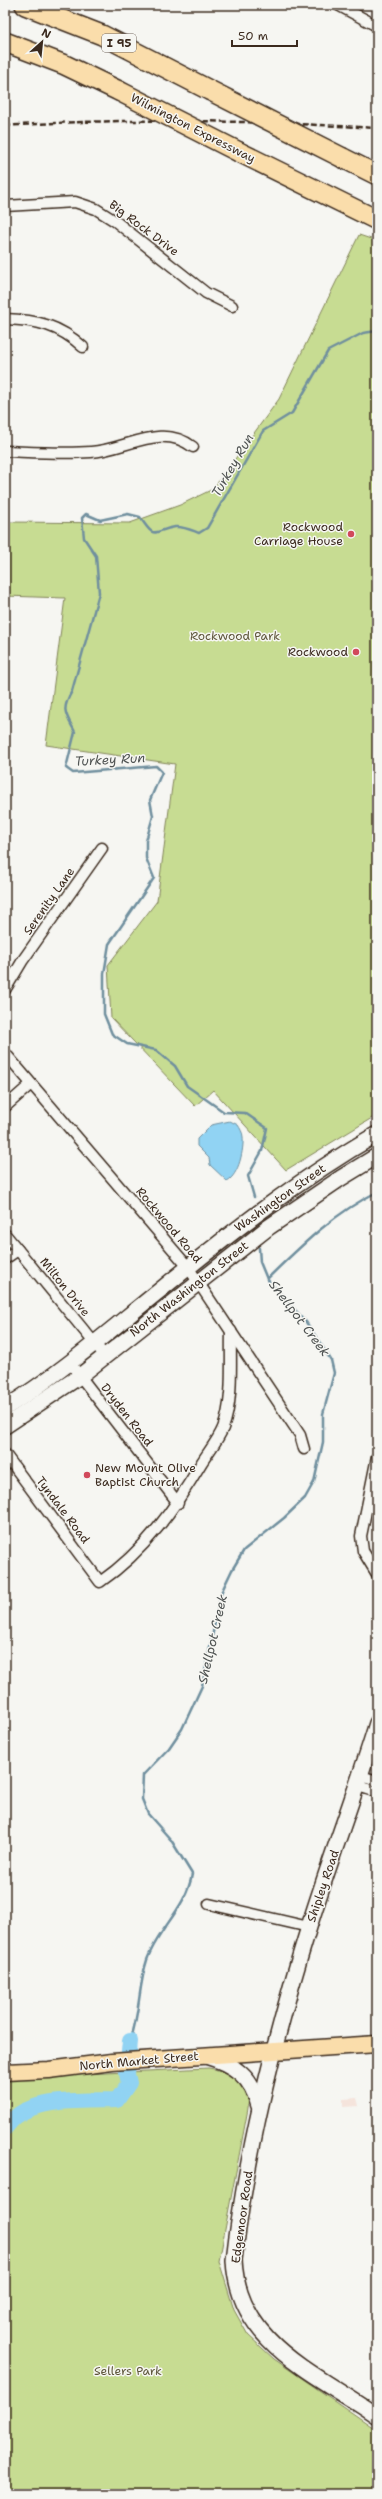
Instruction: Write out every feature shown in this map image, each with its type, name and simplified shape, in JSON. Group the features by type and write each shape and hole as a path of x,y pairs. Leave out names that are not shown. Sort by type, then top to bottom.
{"highway":[{"name":"I 95","path":"24,5 102,35 377,175"},
{"name":"Wilmington Expressway","path":"5,42 65,65 119,90 239,152 377,220"}],"main road":[{"name":"Washington Street","path":"188,1267 260,1210 341,1155 377,1134"},
{"name":"North Washington Street","path":"5,1426 80,1376 197,1282 269,1227 341,1178 377,1156"},
{"name":"North Washington Street","path":"5,1408 70,1363 188,1267"},
{"name":"Shipley Road","path":"273,2051 309,1926 359,1781 377,1723"},
{"name":"North Market Street","path":"5,2072 49,2070 112,2062 377,2044"},
{"name":"Edgemoor Road","path":"273,2051 260,2107 234,2260 236,2281 240,2298 257,2329 270,2344 377,2416"},
{"path":"206,2056 229,2064 246,2077 253,2086 260,2107"}],"street":[{"path":"338,5 377,26"},
{"name":"Big Rock Drive","path":"5,206 63,202 86,205 115,220 206,293 232,306"},
{"path":"5,319 44,322 65,332 83,347"},
{"path":"5,451 95,452 163,436 178,438 193,447"},
{"name":"Serenity Lane","path":"5,990 23,960 102,848"},
{"name":"Rockwood Road","path":"5,1053 188,1267 300,1435 304,1450"},
{"path":"5,1107 31,1084"},
{"name":"Milton Drive","path":"5,1234 105,1356"},
{"path":"5,1259 18,1250"},
{"path":"178,1503 222,1428 228,1402 231,1331"},
{"name":"Dryden Road","path":"70,1363 178,1503"},
{"name":"Tyndale Road","path":"5,1454 100,1582 143,1546 178,1503"},
{"path":"377,1457 361,1536 363,1551 377,1574"},
{"path":"359,1781 377,1781"},
{"path":"359,1781 377,1792"},
{"path":"209,1904 309,1926"}],"shaded area":[{"path":"357,2098 359,2106 343,2107 343,2099"}],"green space":[{"name":"Rockwood Park","path":"359,235 377,241 377,1115 286,1170 213,1090 195,1106 111,1018 108,965 157,901 175,764 46,745 65,598 5,596 5,522 130,523 180,505 213,489 279,399"},
{"name":"Sellers Park","path":"208,2068 221,2071 238,2081 243,2086 248,2100 219,2261 234,2310 248,2335 274,2359 377,2430 377,2494 5,2494 5,2078"}],"water":[{"path":"230,1121 239,1126 243,1142 242,1155 238,1168 227,1181 210,1165 209,1158 197,1146 197,1139 211,1125"}],"waterway":[{"name":"Turkey Run","path":"254,1197 248,1176 262,1151 267,1128 245,1113 224,1112 187,1086 175,1066 156,1050 127,1044 112,1034 104,1014 104,974 109,944 154,878 146,858 146,841 153,816 150,800 162,772 156,766 73,773 66,768 75,732 67,716 65,707 72,691 99,593 96,556 84,538 82,518 86,514 100,520 128,514 140,517 152,532 178,527 187,528 199,533 207,528 263,431 292,413 328,351 363,333 377,331"},
{"name":"Shellpot Creek","path":"130,2041 136,2021 142,1980 147,1960 158,1938 184,1897 192,1874 171,1840 148,1814 142,1799 143,1775 169,1748 182,1729 202,1686 221,1593 232,1570 244,1550 284,1518 305,1498 314,1482 323,1442 323,1414 334,1373 331,1360 306,1322 267,1279 332,1220 361,1200 377,1192"},
{"name":"Turkey Run","path":"259,1248 260,1262 267,1279"},
{"name":"Shellpot Creek","path":"5,2128 18,2115 39,2106 52,2103 117,2100 129,2083 127,2074 130,2041"}],"railway":[{"path":"5,126 52,123 191,121 284,123 377,128"}],"place":[{"name":"Rockwood Carriage House","path":"351,534"},
{"name":"Rockwood","path":"356,652"},
{"name":"New Mount Olive Baptist Church","path":"87,1475"}]}
